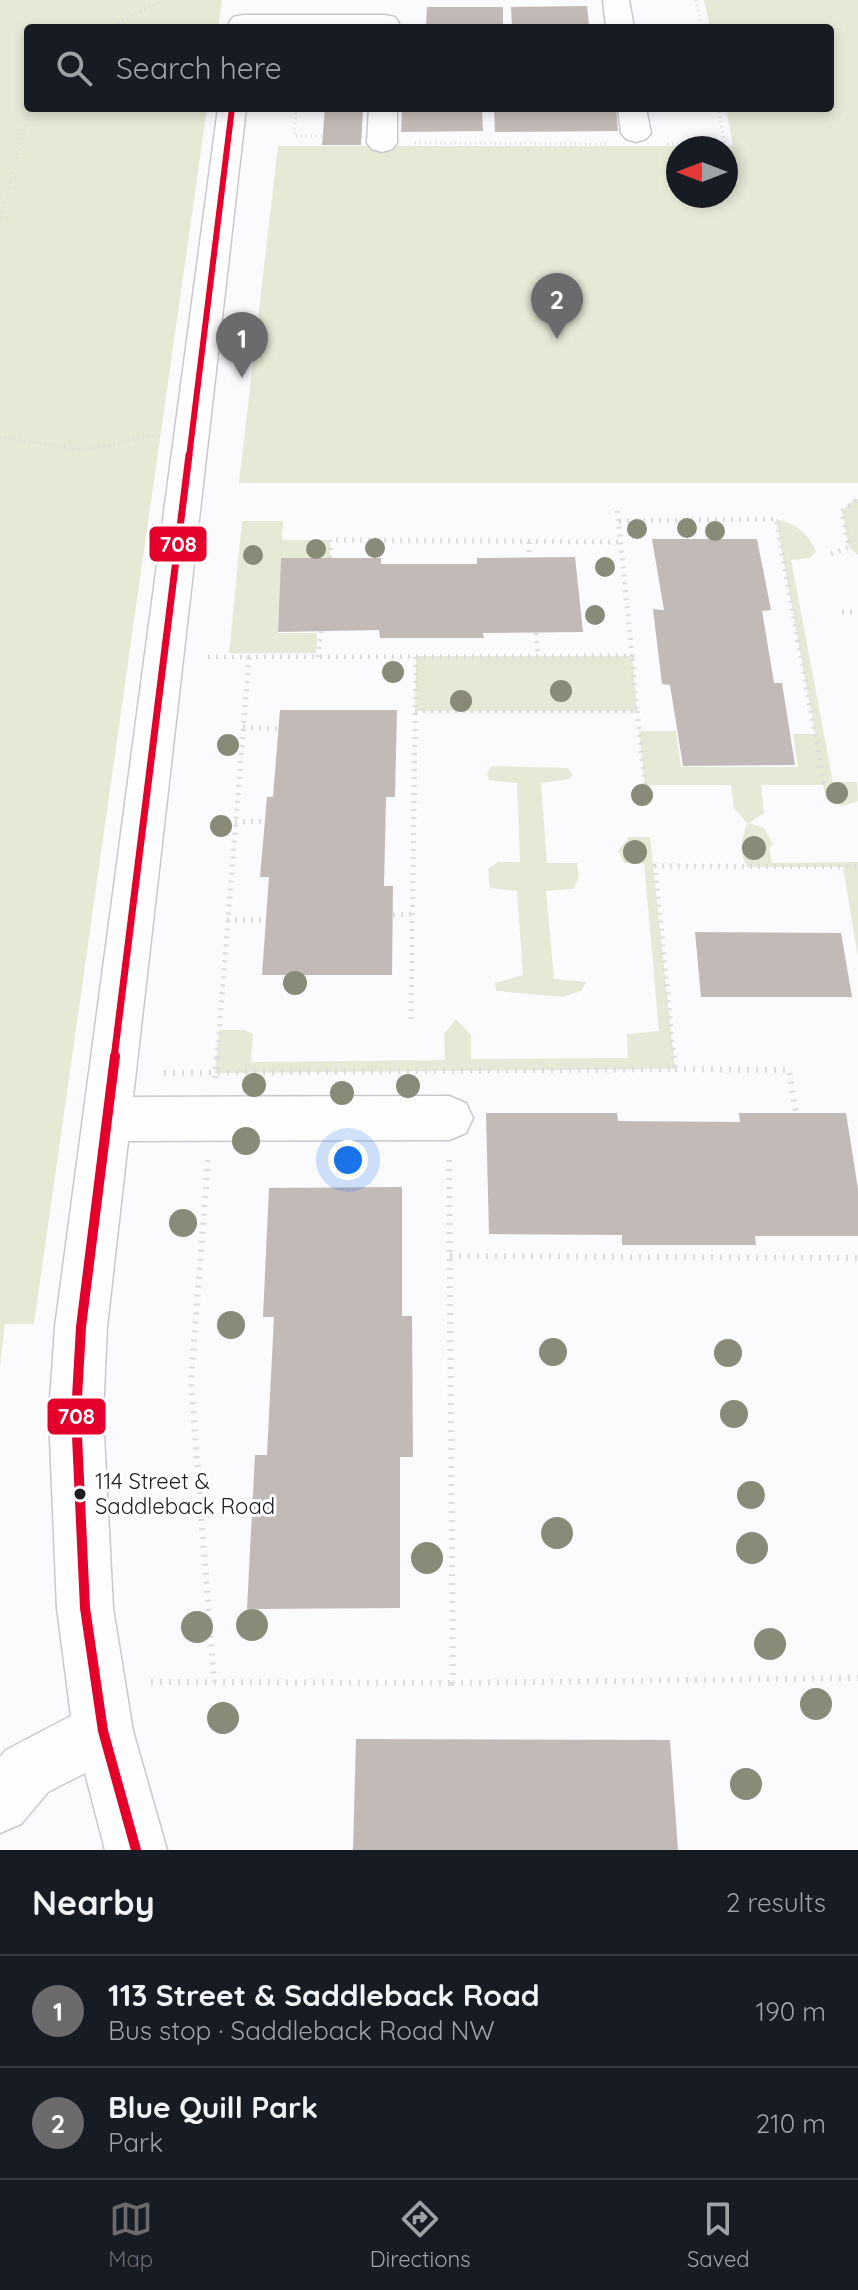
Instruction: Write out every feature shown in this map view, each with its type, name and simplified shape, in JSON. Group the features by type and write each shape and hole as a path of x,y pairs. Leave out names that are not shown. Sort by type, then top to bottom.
{"street":[{"path":"616,0 619,24"},
{"path":"244,17 385,17"},
{"path":"136,1850 103,1731 85,1608 76,1415 81,1327 232,112"},
{"path":"382,143 383,112"},
{"path":"107,1119 449,1118"},
{"path":"0,1803 27,1771 103,1731"}],"path":[{"path":"117,24 163,0"},
{"path":"696,0 701,24"},
{"path":"0,222 29,112"},
{"path":"296,112 294,136 322,136"},
{"path":"382,143 636,132 725,144 719,112"},
{"path":"0,437 84,450 155,435"},
{"path":"831,554 849,547 842,511 858,499"},
{"path":"617,506 645,785"},
{"path":"619,521 776,519 824,785"},
{"path":"330,558 330,540 621,542"},
{"path":"529,542 529,557"},
{"path":"842,612 858,612"},
{"path":"318,657 321,631"},
{"path":"536,633 538,656"},
{"path":"411,1019 416,656"},
{"path":"208,657 632,656"},
{"path":"214,1682 191,1381 249,657"},
{"path":"415,711 637,711"},
{"path":"243,727 279,729"},
{"path":"235,822 265,821"},
{"path":"675,1069 655,866 858,867"},
{"path":"393,915 413,914"},
{"path":"227,920 267,920"},
{"path":"164,1073 789,1070 796,1113"},
{"path":"449,1071 453,1683"},
{"path":"450,1256 858,1258"},
{"path":"151,1682 453,1683 858,1678"}],"green space":[{"path":"0,0 222,0 219,24 24,24 24,112 206,112 34,1324 5,1324 0,1366"},
{"path":"704,0 858,0 858,483 239,483 278,146 666,146 666,208 738,208 738,136 731,136 727,112 834,112 834,24 709,24"},
{"path":"858,499 858,555 849,547 842,511"},
{"path":"776,519 801,530 816,552 810,558 791,560 833,782 857,782 858,801 842,806 826,799 823,785 761,785 764,813 749,823 764,828 773,844 769,848 772,863 858,862 858,958 843,867 748,867 742,851 747,823 734,808 731,785 645,785 639,731 676,731 681,767 798,767 793,734 815,734"},
{"path":"242,521 283,521 282,540 330,540 330,558 281,558 278,633 317,633 316,653 229,653"},
{"path":"416,656 632,656 637,711 415,711"},
{"path":"492,766 568,768 573,775 569,779 541,783 547,863 577,863 579,877 573,889 546,891 554,979 586,982 581,991 563,997 496,991 495,983 523,975 517,891 490,888 488,869 498,862 520,862 517,783 489,780 487,773"},
{"path":"629,837 650,837 675,1069 215,1073 219,1030 245,1030 253,1034 251,1062 445,1060 444,1034 456,1019 471,1035 471,1059 628,1058 627,1034 659,1031 644,863 624,863 618,851"}],"building":[{"path":"587,6 589,24 512,24 511,7"},
{"path":"427,7 503,7 503,24 426,24"},
{"path":"325,112 363,112 361,145 322,145"},
{"path":"402,112 482,112 483,131 401,132"},
{"path":"494,112 616,112 618,131 495,132"},
{"path":"652,539 757,539 771,610 762,611 774,683 782,683 795,765 683,766 670,685 662,684 653,609 664,610"},
{"path":"575,557 583,632 483,633 484,638 380,638 379,630 278,632 281,558 381,558 381,564 477,564 477,558"},
{"path":"280,710 397,710 395,797 386,797 384,886 393,886 392,975 262,975 269,877 260,877 267,797 273,797"},
{"path":"695,932 841,933 852,997 701,997"},
{"path":"486,1113 617,1113 618,1121 740,1122 739,1113 846,1113 858,1189 858,1236 755,1236 756,1245 622,1245 622,1235 489,1234"},
{"path":"402,1187 402,1316 412,1316 413,1457 400,1457 400,1608 247,1609 255,1455 267,1455 274,1317 263,1317 269,1188"},
{"path":"356,1739 670,1740 678,1850 353,1850"}],"transit line":[{"name":"708","path":"136,1850 103,1731 85,1608 76,1415 81,1327 232,112"}],"place":[{"name":"Blue Quill Park","path":"557,339"},
{"name":"113 Street & Saddleback Road","path":"242,378"},
{"name":"114 Street & Saddleback Road","path":"80,1494"}]}
